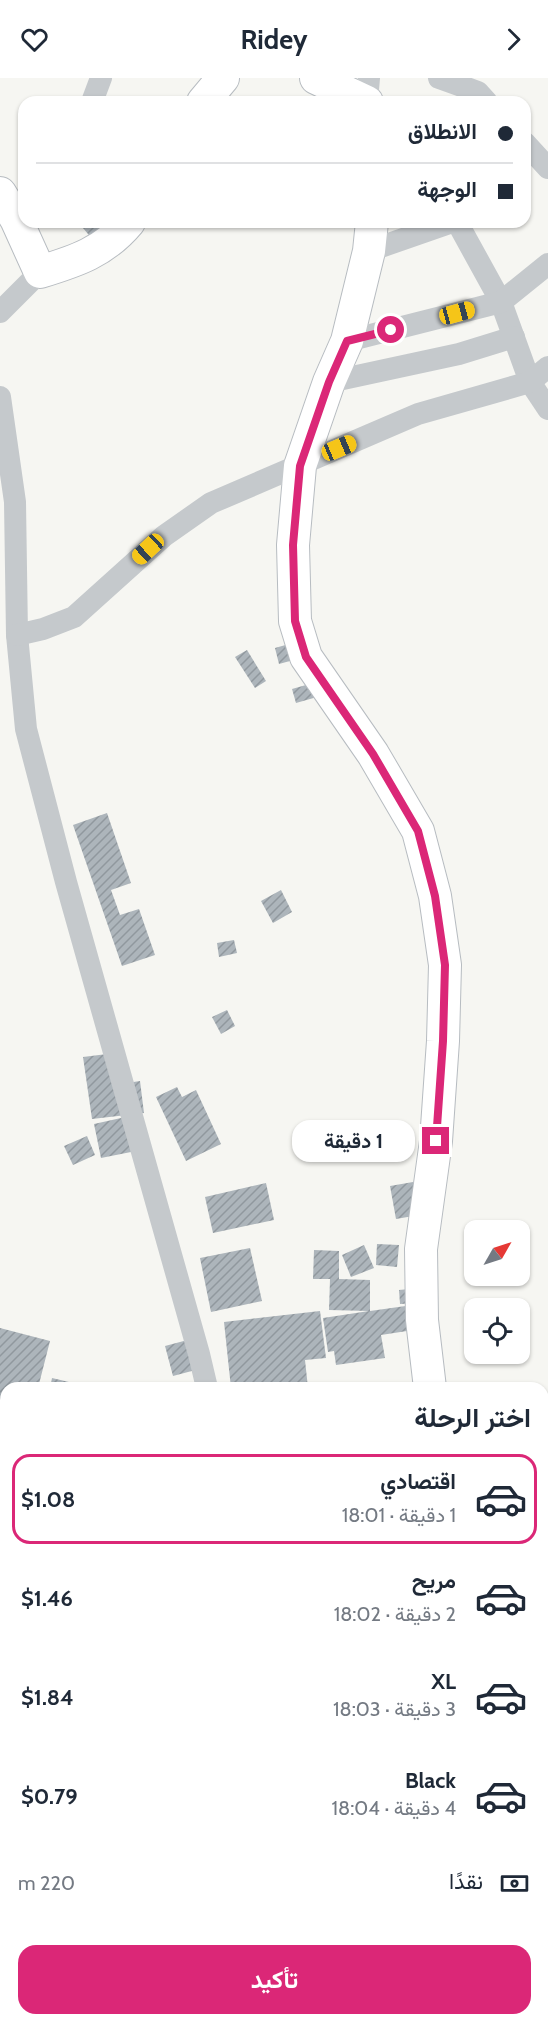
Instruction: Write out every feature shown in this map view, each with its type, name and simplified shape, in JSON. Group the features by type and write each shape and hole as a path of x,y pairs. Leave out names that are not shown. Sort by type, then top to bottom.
{"street":[{"path":"94,96 101,78"},
{"path":"208,96 223,78"},
{"path":"316,78 368,94"},
{"path":"439,78 481,93"},
{"path":"0,193 18,214"},
{"path":"24,228 40,272"},
{"path":"0,312 40,272 73,262 95,252 124,228"},
{"path":"420,228 371,237 347,341 329,382 300,466 293,545 293,574 295,621 306,657 373,754 418,831 437,907 445,965 443,1041 436,1141 421,1249 422,1320 429,1382"},
{"path":"460,228 501,302 530,382 548,409"},
{"path":"347,341 501,302 548,264"},
{"path":"329,382 459,354 514,337"},
{"path":"17,635 44,629 74,616 164,536 211,503 232,492 300,466 418,414 530,382 548,367"},
{"path":"0,397 15,502 17,635 26,729 46,811 206,1382"}],"building":[{"path":"83,228 108,228 93,240"},
{"path":"303,640 308,656 279,664 275,648"},
{"path":"247,650 266,681 255,688 235,657"},
{"path":"313,683 317,697 296,703 292,689"},
{"path":"107,813 131,883 111,890 120,915 139,909 155,955 122,966 73,825"},
{"path":"281,890 292,912 273,923 261,901"},
{"path":"234,940 237,953 219,957 217,943"},
{"path":"227,1010 235,1026 221,1034 212,1017"},
{"path":"123,1052 127,1083 140,1081 144,1113 92,1119 83,1057"},
{"path":"177,1087 182,1097 196,1090 221,1144 186,1161 156,1097"},
{"path":"139,1114 146,1149 101,1158 94,1124"},
{"path":"87,1136 95,1155 73,1165 64,1146"},
{"path":"413,1182 419,1215 396,1219 390,1186"},
{"path":"266,1183 274,1220 213,1233 205,1197"},
{"path":"377,1244 399,1245 397,1267 376,1265"},
{"path":"364,1245 374,1268 351,1277 342,1255"},
{"path":"250,1248 262,1301 211,1312 200,1258"},
{"path":"314,1250 339,1251 339,1279 370,1280 370,1311 420,1304 407,1331 381,1335 385,1358 336,1365 334,1351 328,1352 323,1318 369,1311 329,1310 330,1279 313,1279"},
{"path":"419,1288 420,1303 400,1304 399,1290"},
{"path":"320,1311 326,1358 305,1360 307,1382 230,1382 224,1322"},
{"path":"0,1328 50,1341 40,1382 0,1382"},
{"path":"195,1338 203,1368 173,1376 165,1346"},
{"path":"52,1378 69,1382 51,1382"}],"route":[{"path":"391,330 347,341 329,382 300,466 293,545 295,621 306,657 373,754 418,831 435,896 445,965 443,1041 436,1141"}]}
